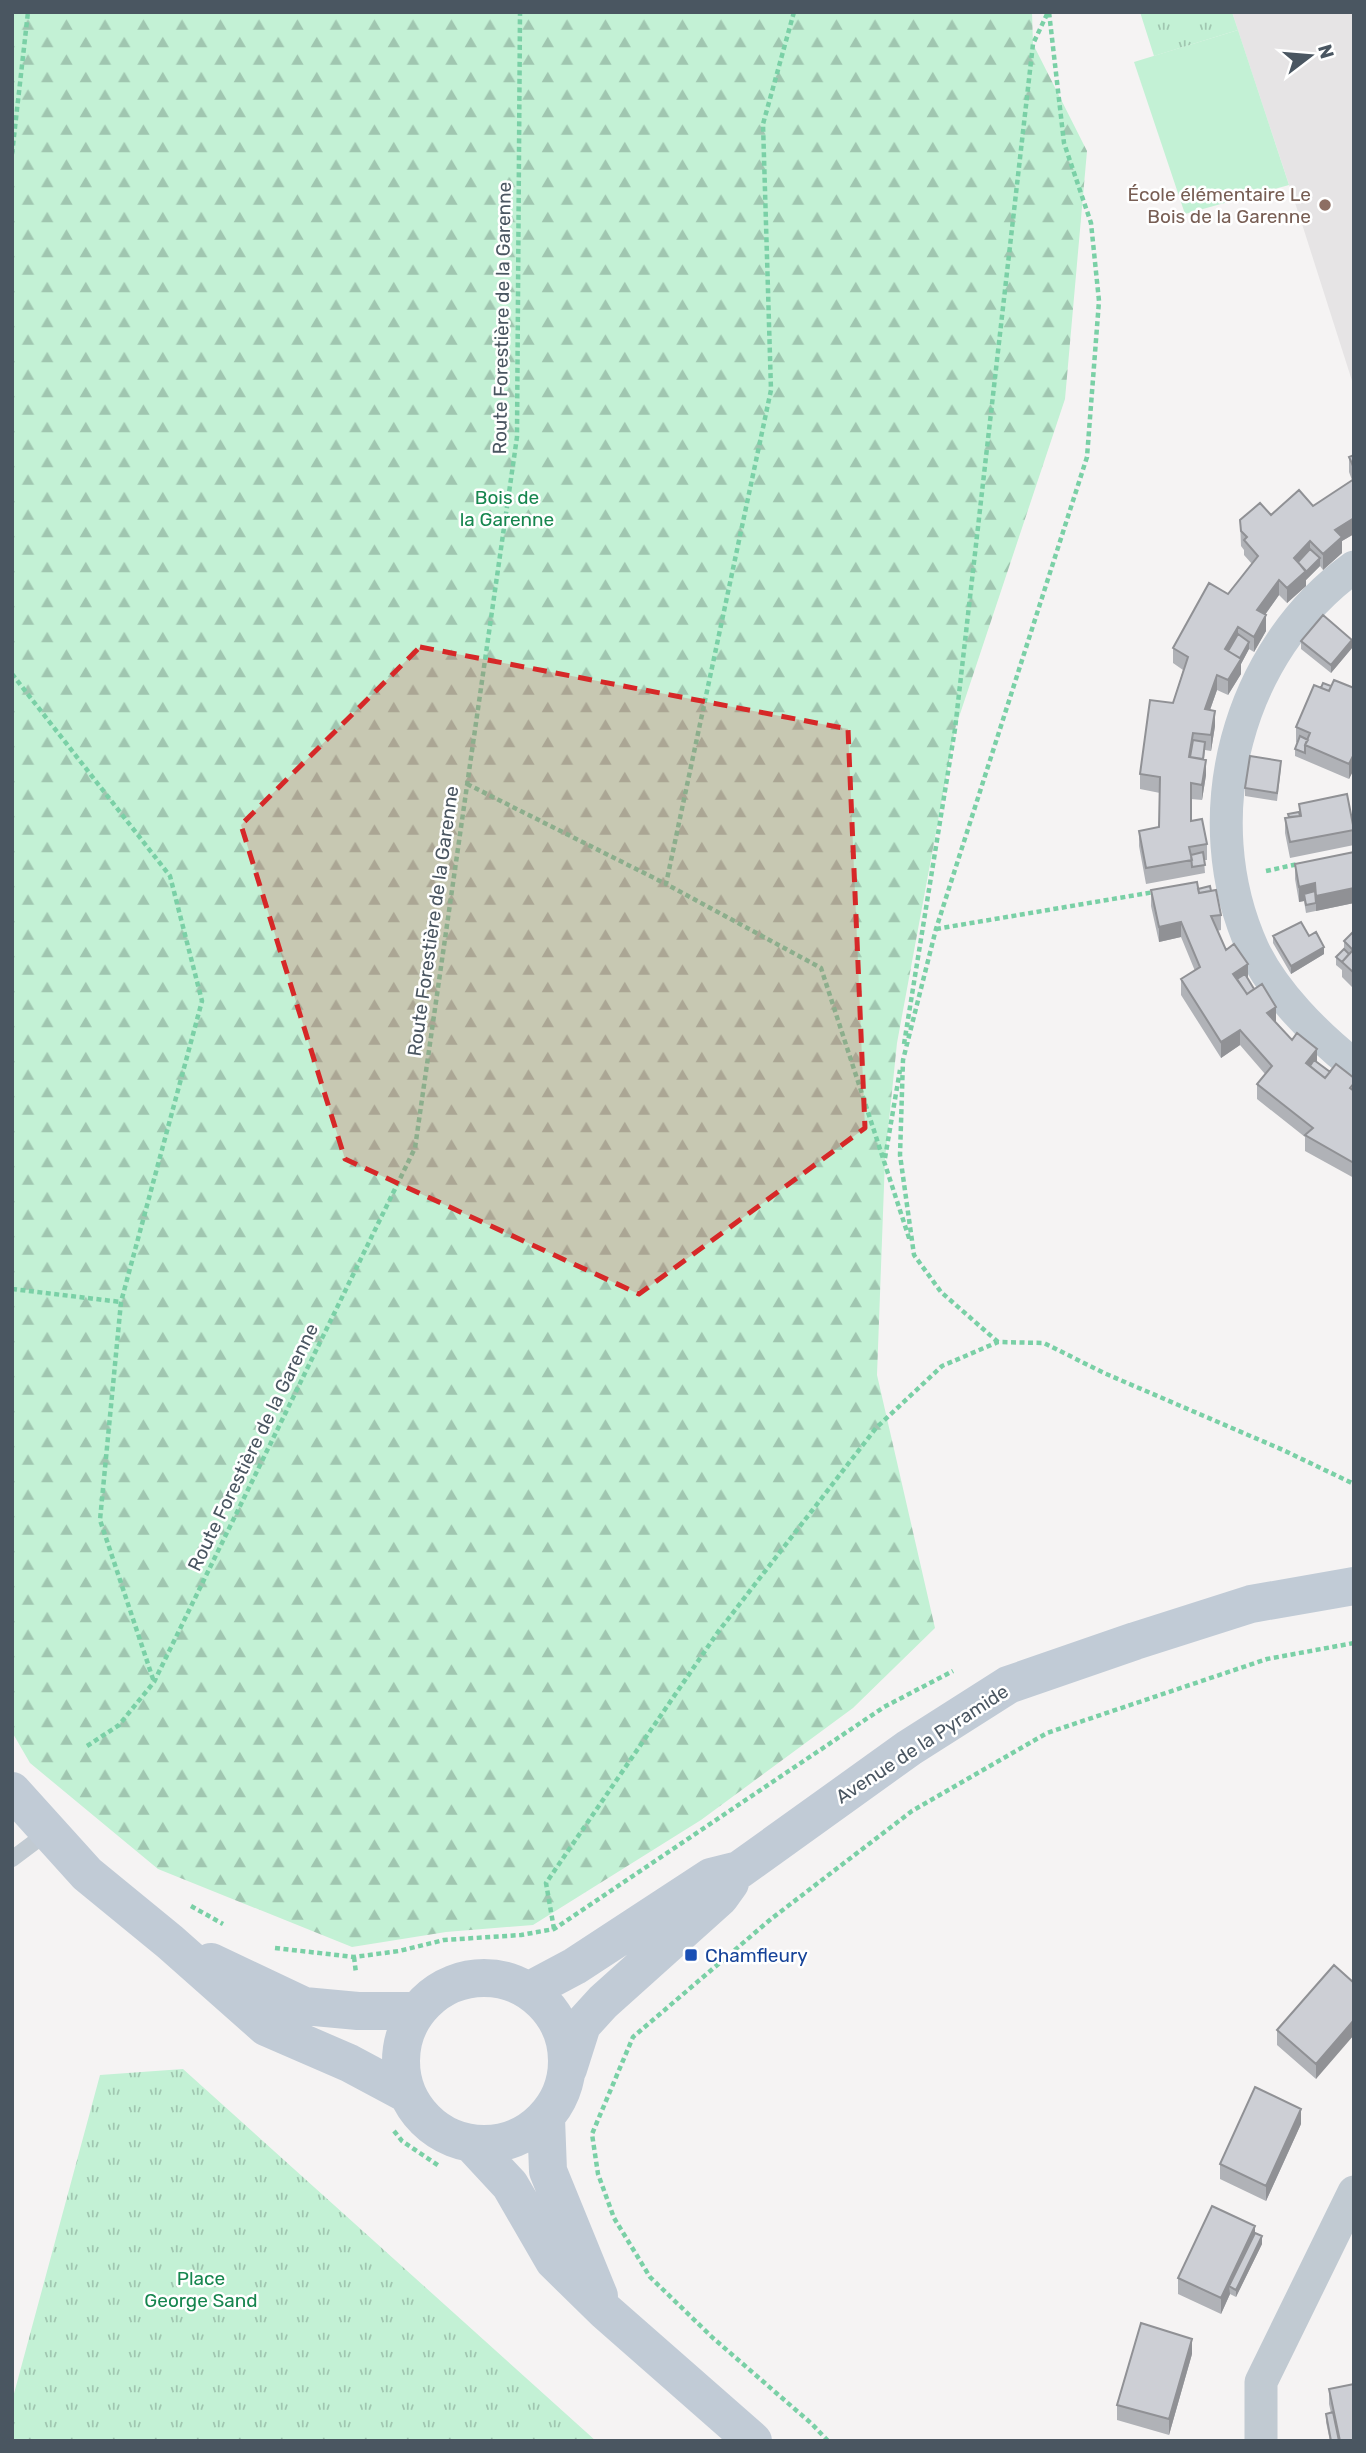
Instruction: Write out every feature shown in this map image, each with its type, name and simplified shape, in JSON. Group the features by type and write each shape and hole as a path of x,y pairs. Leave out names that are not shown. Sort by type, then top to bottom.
{"main road":[{"name":"Avenue de la Pyramide","path":"530,1990 575,1966 711,1877 739,1870 909,1748 1008,1685 1251,1604 1354,1586"},
{"path":"12,1791 87,1874 170,1941 266,2027 349,2063 397,2108 422,2118 445,2135 459,2157 510,2185 554,2261 605,2311 753,2441"},
{"path":"459,2157 525,2135 546,2118 560,2096 582,2025 720,1897 739,1870"},
{"path":"170,1941 304,2006 358,2011 416,2011"},
{"path":"397,2108 403,2037 416,2011 436,1991 463,1979 486,1977 509,1980 530,1990 547,2005 560,2025 567,2047 567,2071"},
{"path":"546,2118 548,2171 605,2311"}],"street":[{"path":"1354,567 1337,579 1297,618 1269,659 1249,702 1234,747 1227,841 1231,879 1254,950 1284,997 1328,1045 1354,1065"},
{"path":"1261,2441 1261,2382 1354,2192"}],"lane":[{"path":"12,1859 48,1832"}],"path":[{"path":"12,154 28,12"},
{"name":"Route Forestière de la Garenne","path":"87,1746 119,1725 154,1682 415,1148 517,438 520,12"},
{"path":"666,884 771,390 763,124 794,12"},
{"path":"885,1159 955,729 1034,44 1048,12"},
{"path":"914,1255 900,1156 902,1060 936,929 1087,457 1099,301 1091,223 1065,143 1048,12"},
{"path":"12,674 170,876 202,1001 121,1302 100,1520 154,1682"},
{"path":"467,784 666,884 821,968 914,1255 942,1292 998,1342"},
{"path":"1231,879 1299,864"},
{"path":"936,929 1164,890"},
{"path":"12,1289 121,1302"},
{"path":"554,1929 546,1883 718,1632 876,1428 942,1366 998,1342 1044,1343 1104,1373 1283,1450 1354,1484"},
{"path":"828,2441 713,2338 650,2277 614,2218 598,2174 592,2134 633,2037 771,1919 912,1811 1047,1733 1267,1659 1354,1643"},
{"path":"265,1947 354,1957 398,1951 444,1940 521,1935 554,1929 884,1707 957,1669"},
{"path":"183,1902 230,1927"},
{"path":"397,2108 402,2141 459,2157"}],"highlighted area":[{"path":"420,647 848,729 865,1128 639,1294 345,1159 241,825"}],"shaded area":[{"name":"École élémentaire Le Bois de la Garenne","path":"1232,12 1354,12 1354,387 1302,224"}],"green space":[{"name":"Bois de la Garenne","path":"12,12 1032,12 1033,44 1087,151 1065,399 955,729 897,1043 885,1159 877,1375 935,1628 853,1708 701,1820 533,1925 446,1932 352,1947 158,1869 30,1763 12,1732"},
{"path":"1140,12 1232,12 1238,30 1154,56"},
{"path":"1238,30 1289,185 1185,214 1134,62"},
{"name":"Place George Sand","path":"183,2069 596,2441 12,2441 12,2401 100,2075"}],"building":[{"path":"1354,455 1354,468 1349,457"},
{"path":"1354,479 1354,518 1335,530 1342,537 1323,554 1310,541 1294,558 1306,571 1287,588 1279,580 1257,610 1266,615 1254,637 1238,627 1225,649 1241,659 1228,680 1217,675 1205,709 1215,711 1211,735 1193,733 1189,757 1206,760 1202,785 1191,783 1191,821 1202,819 1207,844 1189,847 1192,860 1146,868 1139,831 1159,827 1160,777 1140,774 1150,700 1173,703 1188,657 1173,648 1209,583 1228,594 1258,556 1244,540 1247,537 1241,531 1240,520 1260,503 1271,515 1299,490 1313,506"},
{"path":"1310,549 1320,558 1306,572 1298,562"},
{"path":"1323,615 1352,640 1331,665 1301,641"},
{"path":"1238,634 1249,642 1240,658 1228,651"},
{"path":"1334,680 1354,688 1354,754 1349,764 1305,745 1310,733 1296,727 1314,685 1329,691"},
{"path":"1323,683 1331,686 1329,691 1321,688"},
{"path":"1300,736 1308,740 1305,753 1295,749"},
{"path":"1193,740 1205,742 1203,759 1190,757"},
{"path":"1250,756 1281,761 1277,793 1245,788"},
{"path":"1347,794 1354,830 1290,842 1285,818 1301,816 1299,804"},
{"path":"1299,812 1300,816 1289,817 1288,814"},
{"path":"1203,852 1205,865 1192,867 1191,855"},
{"path":"1354,852 1354,888 1316,896 1315,883 1299,887 1295,864"},
{"path":"1197,882 1199,893 1216,890 1221,915 1211,916 1226,950 1234,944 1248,964 1233,974 1247,994 1262,984 1276,1007 1267,1013 1292,1040 1297,1033 1317,1049 1306,1063 1325,1078 1336,1064 1354,1078 1350,1088 1354,1091 1354,1163 1305,1135 1313,1128 1257,1084 1272,1066 1240,1030 1221,1042 1181,979 1200,967 1181,922 1159,927 1151,890"},
{"path":"1210,886 1211,891 1199,893 1198,889"},
{"path":"1315,891 1316,903 1306,905 1304,894"},
{"path":"1301,922 1309,936 1316,932 1324,947 1291,966 1273,936"},
{"path":"1354,931 1354,973 1342,962 1353,950 1344,941"},
{"path":"1344,949 1349,954 1342,962 1336,957"},
{"path":"1245,974 1254,989 1247,994 1237,979"},
{"path":"1314,1060 1330,1072 1325,1078 1310,1066"},
{"path":"1334,1965 1354,1983 1354,2020 1316,2064 1277,2030"},
{"path":"1255,2087 1301,2109 1266,2186 1220,2164"},
{"path":"1212,2206 1255,2226 1221,2298 1178,2278"},
{"path":"1255,2233 1262,2236 1236,2290 1229,2286"},
{"path":"1141,2323 1192,2339 1169,2419 1117,2405"},
{"path":"1354,2384 1354,2441 1340,2441 1329,2389"},
{"path":"1333,2412 1339,2441 1331,2441 1326,2414"}],"place":[{"name":"École élémentaire Le Bois de la Garenne","path":"1325,205"},
{"name":"Chamfleury","path":"691,1955"}]}
